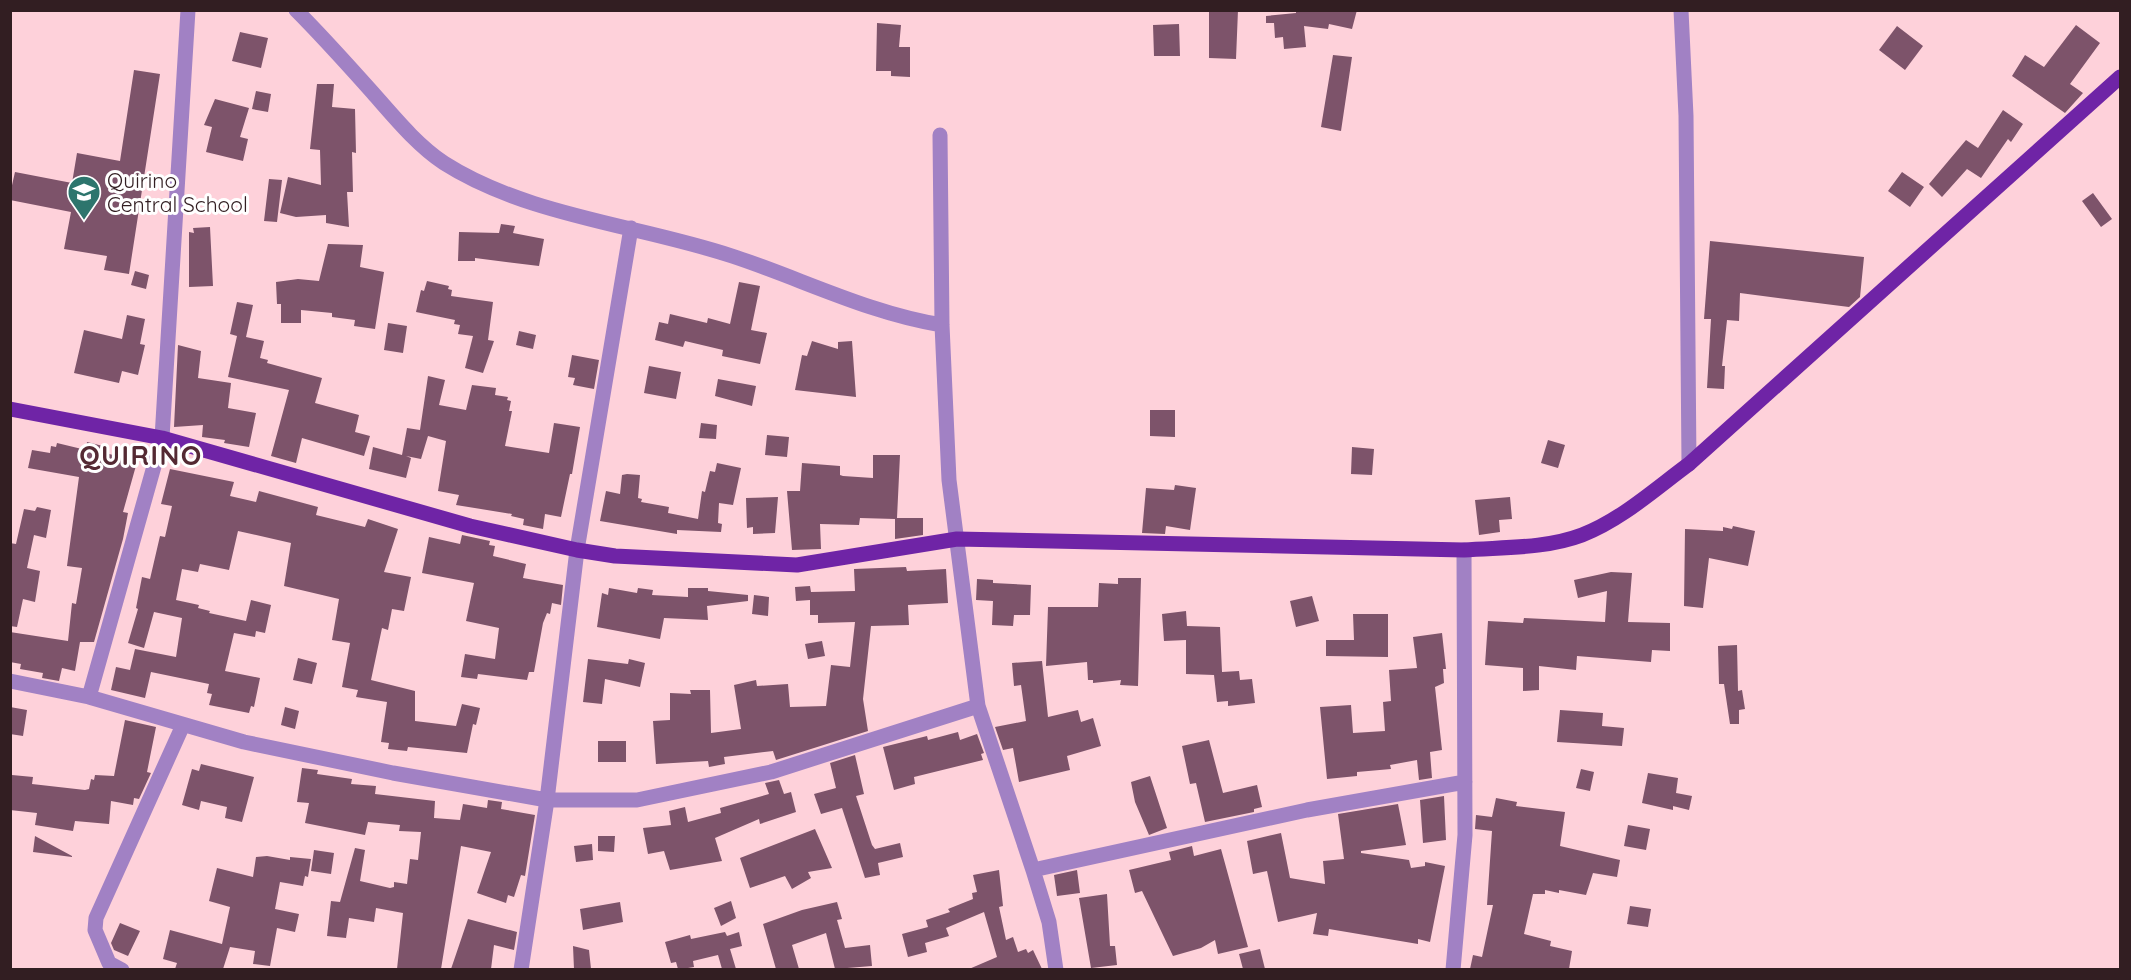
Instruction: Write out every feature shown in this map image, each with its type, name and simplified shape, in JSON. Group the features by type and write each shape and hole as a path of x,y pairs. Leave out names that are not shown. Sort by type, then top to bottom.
{"main road":[{"path":"10,409 162,438 470,526 577,550 673,560 797,565 957,539 1464,550 1541,544 1582,535 1621,514 1689,464 2121,77"}],"street":[{"path":"89,697 162,438 188,10"},
{"path":"296,10 326,39 400,124 443,162 482,184 517,197 733,256 834,295 897,315 942,325"},
{"path":"1681,10 1686,116 1689,464"},
{"path":"940,135 942,325 949,469 978,706 1034,870 1049,922 1056,969"},
{"path":"521,969 547,801 577,550 631,228"},
{"path":"1454,969 1464,878 1464,550"},
{"path":"10,681 89,697 244,742 393,773 547,801 637,800 771,772 978,706"},
{"path":"122,969 109,963 95,930 96,918 183,725"},
{"path":"1034,870 1307,810 1465,782"}],"building":[{"path":"1209,10 1238,10 1236,59 1209,58"},
{"path":"1296,10 1357,10 1352,29 1329,24 1328,29 1304,26 1306,47 1284,49 1283,37 1275,38 1274,23 1266,23 1266,16 1296,13"},
{"path":"877,23 901,25 899,47 910,47 910,77 891,76 891,71 876,71"},
{"path":"1179,24 1180,56 1154,56 1153,25"},
{"path":"2076,25 2100,43 2070,84 2083,93 2065,113 2012,76 2025,55 2044,67"},
{"path":"1897,26 1923,46 1905,70 1879,50"},
{"path":"240,32 268,38 261,68 232,61"},
{"path":"1333,55 1352,57 1341,131 1321,127"},
{"path":"134,70 160,74 129,274 104,270 107,256 64,249 71,212 10,200 10,194 15,172 72,183 77,153 120,161"},
{"path":"317,84 334,84 332,107 355,109 356,153 352,152 353,192 347,192 349,227 326,223 326,215 296,217 280,213 288,177 321,185 320,150 310,149"},
{"path":"256,91 271,94 268,112 252,109"},
{"path":"215,99 249,108 240,137 248,139 243,161 206,152 212,127 204,125"},
{"path":"2003,110 2023,124 2011,142 2008,139 1981,178 1967,169 1942,197 1929,184 1966,140 1978,148"},
{"path":"1902,172 1924,187 1910,207 1888,191"},
{"path":"269,179 282,180 277,222 264,221"},
{"path":"2093,193 2112,219 2101,227 2082,201"},
{"path":"501,224 515,226 513,233 544,239 539,266 475,258 475,261 458,261 459,232 499,233"},
{"path":"210,227 213,286 189,287 189,232 194,233 193,228"},
{"path":"1710,241 1864,257 1860,297 1849,307 1740,293 1739,321 1727,320 1722,366 1725,366 1724,389 1707,388 1711,319 1704,319"},
{"path":"328,244 363,245 360,267 384,272 375,329 354,326 355,320 332,317 332,313 301,310 301,323 281,323 281,304 277,304 276,282 298,279 319,281"},
{"path":"135,271 149,275 146,289 131,285"},
{"path":"427,281 449,286 448,289 452,290 451,296 493,302 488,340 494,341 483,373 465,368 473,336 458,334 460,325 454,324 455,320 416,312 421,290 424,291"},
{"path":"739,282 760,286 751,330 767,333 760,364 722,356 723,350 685,341 683,347 655,340 659,322 668,324 670,314 707,323 708,318 730,324"},
{"path":"237,302 253,305 246,337 264,341 260,358 268,360 267,363 322,378 315,403 359,415 355,432 370,436 364,456 302,438 296,463 271,456 289,390 228,377 237,336 230,334"},
{"path":"127,315 145,319 140,344 145,345 138,375 122,371 119,383 74,373 84,330 122,339"},
{"path":"388,323 407,326 403,353 384,350"},
{"path":"519,331 536,335 533,349 516,345"},
{"path":"812,341 838,349 838,342 852,341 856,397 795,390 802,355 807,356"},
{"path":"178,345 201,351 198,378 231,383 228,408 256,413 249,447 224,443 225,440 202,437 203,425 174,427"},
{"path":"572,355 599,360 594,389 573,385 575,378 568,377"},
{"path":"649,366 681,372 676,399 644,393"},
{"path":"428,376 445,380 439,405 466,410 472,385 496,388 495,395 508,397 507,400 511,401 509,411 512,411 505,446 549,453 554,423 580,427 572,474 570,474 561,517 545,514 543,529 523,525 524,519 511,516 512,514 456,505 459,495 438,491 446,441 428,436 421,459 406,456 411,458 406,478 369,469 373,447 402,455 407,428 420,430"},
{"path":"718,379 756,386 752,406 715,396"},
{"path":"1150,410 1175,410 1175,437 1150,436"},
{"path":"701,423 717,425 716,439 699,438"},
{"path":"767,435 789,437 787,457 765,455"},
{"path":"1548,440 1565,445 1558,468 1541,463"},
{"path":"87,442 107,447 106,453 137,462 123,512 128,513 123,539 94,642 80,642 75,671 62,668 59,681 42,678 43,673 20,669 21,664 10,662 10,632 68,641 72,603 76,604 82,568 67,566 79,477 28,468 32,450 50,453 51,446 56,447 57,443 86,450"},
{"path":"1352,447 1374,449 1372,475 1351,474"},
{"path":"873,455 900,455 897,518 923,518 923,535 895,539 895,519 860,518 859,525 820,524 821,549 792,550 787,491 800,491 802,463 840,466 840,475 873,478"},
{"path":"717,463 741,468 733,505 719,503 718,523 722,524 721,532 677,530 677,534 600,521 606,491 620,494 622,475 627,474 640,475 638,498 642,499 641,502 669,507 668,513 698,519 702,491 705,492 710,471 715,472"},
{"path":"170,469 234,482 230,496 256,502 259,491 318,507 316,515 365,527 368,519 398,529 384,572 411,577 404,611 392,609 388,630 382,628 371,680 415,691 415,721 456,726 462,704 480,708 476,725 473,724 467,753 408,747 407,751 388,749 389,743 381,742 387,702 356,697 358,690 342,687 350,643 332,640 339,599 284,586 291,543 238,531 229,570 200,564 198,572 182,569 176,600 199,605 198,608 210,611 209,613 246,621 251,600 271,605 265,633 256,631 255,637 234,633 225,671 260,678 254,707 251,706 249,713 209,705 212,694 207,693 209,684 151,672 145,698 111,690 116,667 130,670 135,649 176,657 182,618 154,612 144,648 128,643 138,609 136,608 142,577 150,579 160,536 165,537 172,506 161,504"},
{"path":"1175,485 1196,488 1190,530 1166,526 1165,534 1142,533 1146,488 1174,490"},
{"path":"778,497 775,533 753,534 753,527 747,528 746,498"},
{"path":"1510,497 1512,519 1499,520 1500,532 1479,535 1475,500"},
{"path":"37,507 51,510 46,538 34,535 27,568 40,571 35,602 23,599 17,627 10,626 10,543 16,544 24,509 35,511"},
{"path":"1733,526 1755,531 1748,566 1709,558 1703,608 1684,606 1685,529 1723,531 1723,527 1732,529"},
{"path":"462,535 490,541 489,545 495,546 493,556 526,564 523,578 563,585 561,605 552,603 550,614 547,613 543,623 534,672 529,672 527,680 478,674 477,679 461,677 465,654 495,659 499,628 466,621 474,583 422,573 429,537 460,544"},
{"path":"906,567 907,571 946,569 948,603 908,605 909,625 871,626 863,699 868,731 776,760 773,751 724,757 725,764 709,767 708,761 656,764 653,721 670,720 670,693 691,694 690,690 710,690 711,733 741,729 734,685 756,680 757,686 788,684 790,707 826,706 831,665 850,667 855,622 818,623 818,615 810,615 810,600 796,601 795,587 810,586 811,592 855,591 854,569"},
{"path":"1611,572 1632,573 1628,622 1670,623 1670,651 1652,650 1651,662 1577,656 1576,670 1539,666 1539,690 1523,691 1523,668 1485,665 1488,621 1523,623 1524,618 1605,622 1607,591 1578,598 1574,580"},
{"path":"1118,578 1141,578 1138,686 1120,685 1121,680 1093,683 1093,680 1088,680 1087,662 1046,666 1048,607 1098,607 1099,583 1118,584"},
{"path":"977,579 993,580 993,583 1031,585 1030,615 1014,615 1013,626 992,625 993,601 976,600"},
{"path":"609,588 637,593 638,588 653,590 652,595 688,597 688,588 708,588 708,591 748,595 748,601 707,606 708,620 664,618 660,639 597,627 602,593 608,595"},
{"path":"754,595 769,597 768,616 752,614"},
{"path":"1312,596 1319,621 1296,627 1290,601"},
{"path":"1186,611 1187,626 1220,627 1222,672 1239,671 1240,680 1252,679 1255,703 1228,706 1228,701 1217,702 1214,675 1186,674 1186,640 1164,641 1162,614"},
{"path":"1353,614 1388,614 1388,657 1326,656 1326,640 1354,640"},
{"path":"1442,633 1446,669 1443,669 1444,683 1435,687 1442,750 1430,752 1432,778 1419,780 1417,760 1390,765 1391,769 1357,772 1357,776 1327,779 1320,707 1351,705 1353,733 1385,731 1383,702 1391,701 1389,670 1417,668 1413,637"},
{"path":"822,641 825,656 808,659 805,644"},
{"path":"1737,645 1738,691 1742,690 1745,709 1739,710 1739,724 1730,724 1724,684 1719,684 1718,646"},
{"path":"298,658 317,663 312,684 293,680"},
{"path":"588,659 628,664 629,659 645,663 640,687 605,679 602,704 583,702"},
{"path":"1042,661 1048,717 1078,710 1081,722 1093,718 1101,746 1067,756 1070,770 1019,782 1013,748 1003,750 995,727 1026,721 1021,685 1014,686 1012,663"},
{"path":"10,707 27,710 23,736 10,734"},
{"path":"285,707 299,711 295,729 281,725"},
{"path":"1560,710 1603,713 1602,726 1624,728 1622,746 1557,742"},
{"path":"125,720 156,727 147,772 151,773 139,799 134,798 133,805 111,801 109,824 75,821 73,831 35,825 37,813 10,810 12,775 33,777 32,784 85,790 89,789 91,779 94,780 95,775 114,776"},
{"path":"958,732 960,740 977,734 984,753 981,754 983,760 914,777 915,784 894,790 883,747 927,736 928,740"},
{"path":"1209,740 1223,793 1257,785 1262,807 1254,809 1254,812 1205,822 1196,783 1190,784 1182,746"},
{"path":"598,741 626,741 626,762 598,762"},
{"path":"855,755 864,794 856,796 872,845 875,849 900,843 903,857 878,863 880,875 865,878 842,808 821,814 814,794 836,788 830,763"},
{"path":"201,764 254,777 242,822 225,818 227,807 201,801 199,810 182,805 192,769 199,771"},
{"path":"302,768 318,770 317,774 352,779 351,784 376,786 375,794 435,801 434,818 460,820 463,804 487,808 488,800 502,802 501,809 535,815 525,876 521,875 514,897 508,895 506,903 477,893 491,852 461,846 441,969 397,969 403,913 376,908 374,922 349,918 346,938 327,936 331,901 340,902 355,848 365,850 360,881 390,888 394,887 394,882 407,884 410,859 418,860 421,832 399,831 400,825 368,822 365,835 305,823 309,803 297,802"},
{"path":"1581,769 1594,772 1590,791 1576,788"},
{"path":"1648,773 1678,778 1676,793 1692,796 1689,810 1673,806 1673,810 1642,803"},
{"path":"1150,776 1167,828 1149,835 1135,802 1131,782"},
{"path":"779,780 784,794 791,792 796,812 760,824 759,819 715,838 722,861 670,870 664,851 648,854 643,828 671,825 669,811 685,807 688,822 721,813 720,808 769,794 765,783"},
{"path":"1444,796 1446,840 1423,843 1420,800"},
{"path":"1496,798 1517,802 1516,806 1565,812 1560,846 1620,860 1617,877 1593,873 1586,895 1559,890 1559,893 1545,890 1545,894 1533,894 1524,934 1551,941 1550,946 1572,951 1569,969 1470,969 1473,955 1482,957 1493,905 1487,905 1492,831 1475,829 1476,815 1492,817"},
{"path":"1398,804 1406,845 1361,851 1361,853 1409,860 1411,868 1425,866 1425,862 1445,866 1430,942 1418,939 1418,944 1329,929 1328,936 1313,934 1317,913 1278,922 1267,871 1253,874 1247,841 1281,833 1290,878 1325,884 1323,861 1344,859 1338,814"},
{"path":"1628,825 1650,829 1646,850 1624,846"},
{"path":"815,829 832,868 808,872 811,878 792,889 785,876 750,888 740,858"},
{"path":"35,836 72,856 72,857 33,852"},
{"path":"598,836 615,836 614,852 598,851"},
{"path":"592,844 593,860 576,862 574,846"},
{"path":"1192,846 1194,856 1221,849 1248,947 1218,954 1215,940 1201,948 1173,956 1142,891 1135,893 1129,870 1171,860 1169,852"},
{"path":"314,850 334,853 331,874 311,871"},
{"path":"267,856 290,860 290,857 311,859 308,877 305,876 303,886 280,882 275,909 299,914 295,932 277,928 270,966 253,964 255,951 230,947 223,969 175,969 177,963 163,959 170,930 222,944 230,907 209,901 217,868 253,877 256,857"},
{"path":"999,870 1003,906 999,907 1006,940 1013,937 1018,952 1026,949 1028,953 1033,950 1042,969 969,969 997,957 984,912 946,928 949,936 925,943 927,952 908,957 902,934 928,927 926,920 950,912 948,909 973,899 972,893 977,892 973,875"},
{"path":"1077,870 1080,893 1057,896 1054,875"},
{"path":"1107,894 1110,946 1115,946 1117,965 1091,968 1079,898"},
{"path":"731,901 736,918 721,926 714,908"},
{"path":"620,902 623,922 583,930 580,909"},
{"path":"837,902 842,919 837,920 845,948 870,945 872,966 835,969 826,933 792,945 799,969 776,969 763,924 802,910"},
{"path":"1630,906 1651,909 1648,927 1627,924"},
{"path":"468,919 517,932 514,950 494,945 491,969 451,969"},
{"path":"120,923 140,931 128,956 114,950 111,943"},
{"path":"725,932 727,936 739,932 742,946 730,949 736,969 722,969 718,955 693,961 694,967 678,969 676,962 671,963 665,942 690,935 691,939"},
{"path":"573,946 589,950 591,969 574,969"},
{"path":"1260,949 1265,969 1243,969 1239,954"}],"place":[{"name":"Quirino Central School","path":"84,221"}],"district":[{"name":"QUIRINO","path":"141,455"}]}
